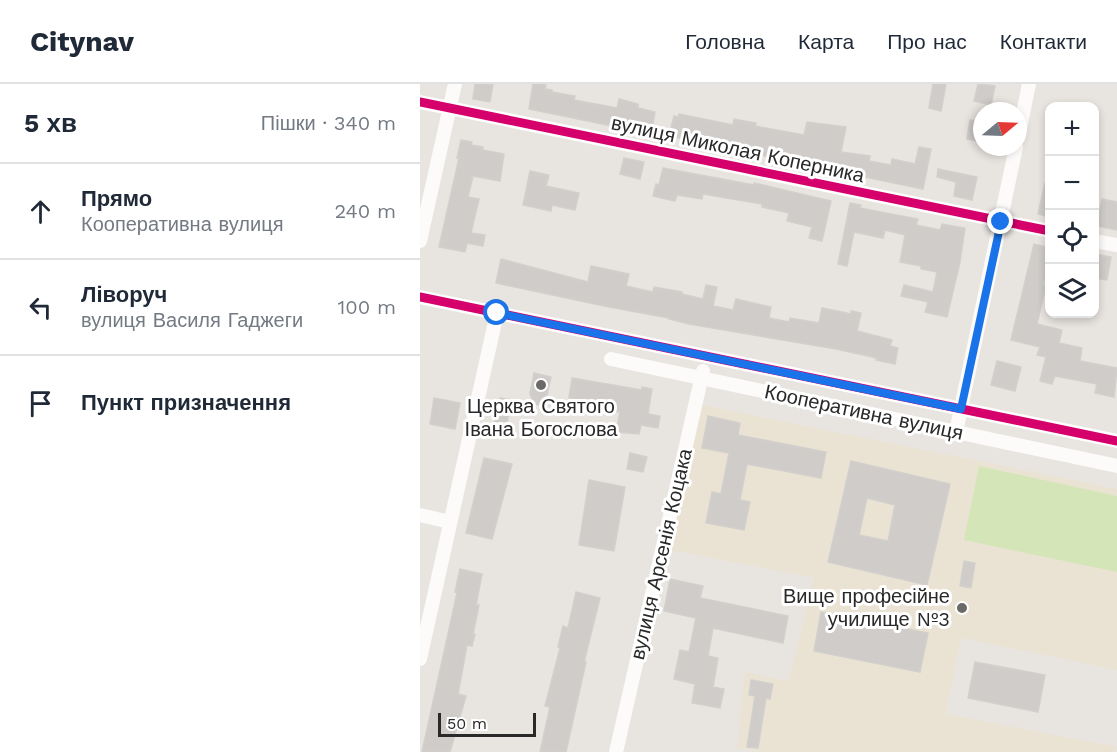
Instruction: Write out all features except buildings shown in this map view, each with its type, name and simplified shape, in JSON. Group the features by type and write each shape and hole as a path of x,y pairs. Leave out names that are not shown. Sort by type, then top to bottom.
{"street":[{"path":"420,241 455,84"},
{"path":"1025,102 1029,84"},
{"name":"вулиця Миколая Коперника","path":"420,102 1045,230"},
{"path":"956,432 1014,156"},
{"path":"1099,241 1117,245"},
{"name":"Кооперативна вулиця","path":"420,297 1117,441"},
{"path":"420,659 497,313"},
{"name":"вулиця Арсенія Коцака","path":"616,752 706,357"},
{"name":"Кооперативна вулиця","path":"611,359 1117,466"},
{"path":"420,515 450,522"}],"shaded area":[{"name":"Вище професійне училище №3","path":"702,405 1117,489 1117,670 961,638 946,714 1117,747 1115,752 764,752 737,748 745,672 788,681 814,578 670,550"}],"green space":[{"path":"979,466 1117,496 1117,572 964,540"}],"cycle path":[{"path":"420,102 1045,230"},
{"path":"420,297 1117,441"}],"place":[{"name":"Церква Святого Івана Богослова","path":"541,385"},
{"name":"Вище професійне училище №3","path":"962,608"}],"route":[{"path":"497,313 961,409 1001,222"}]}
